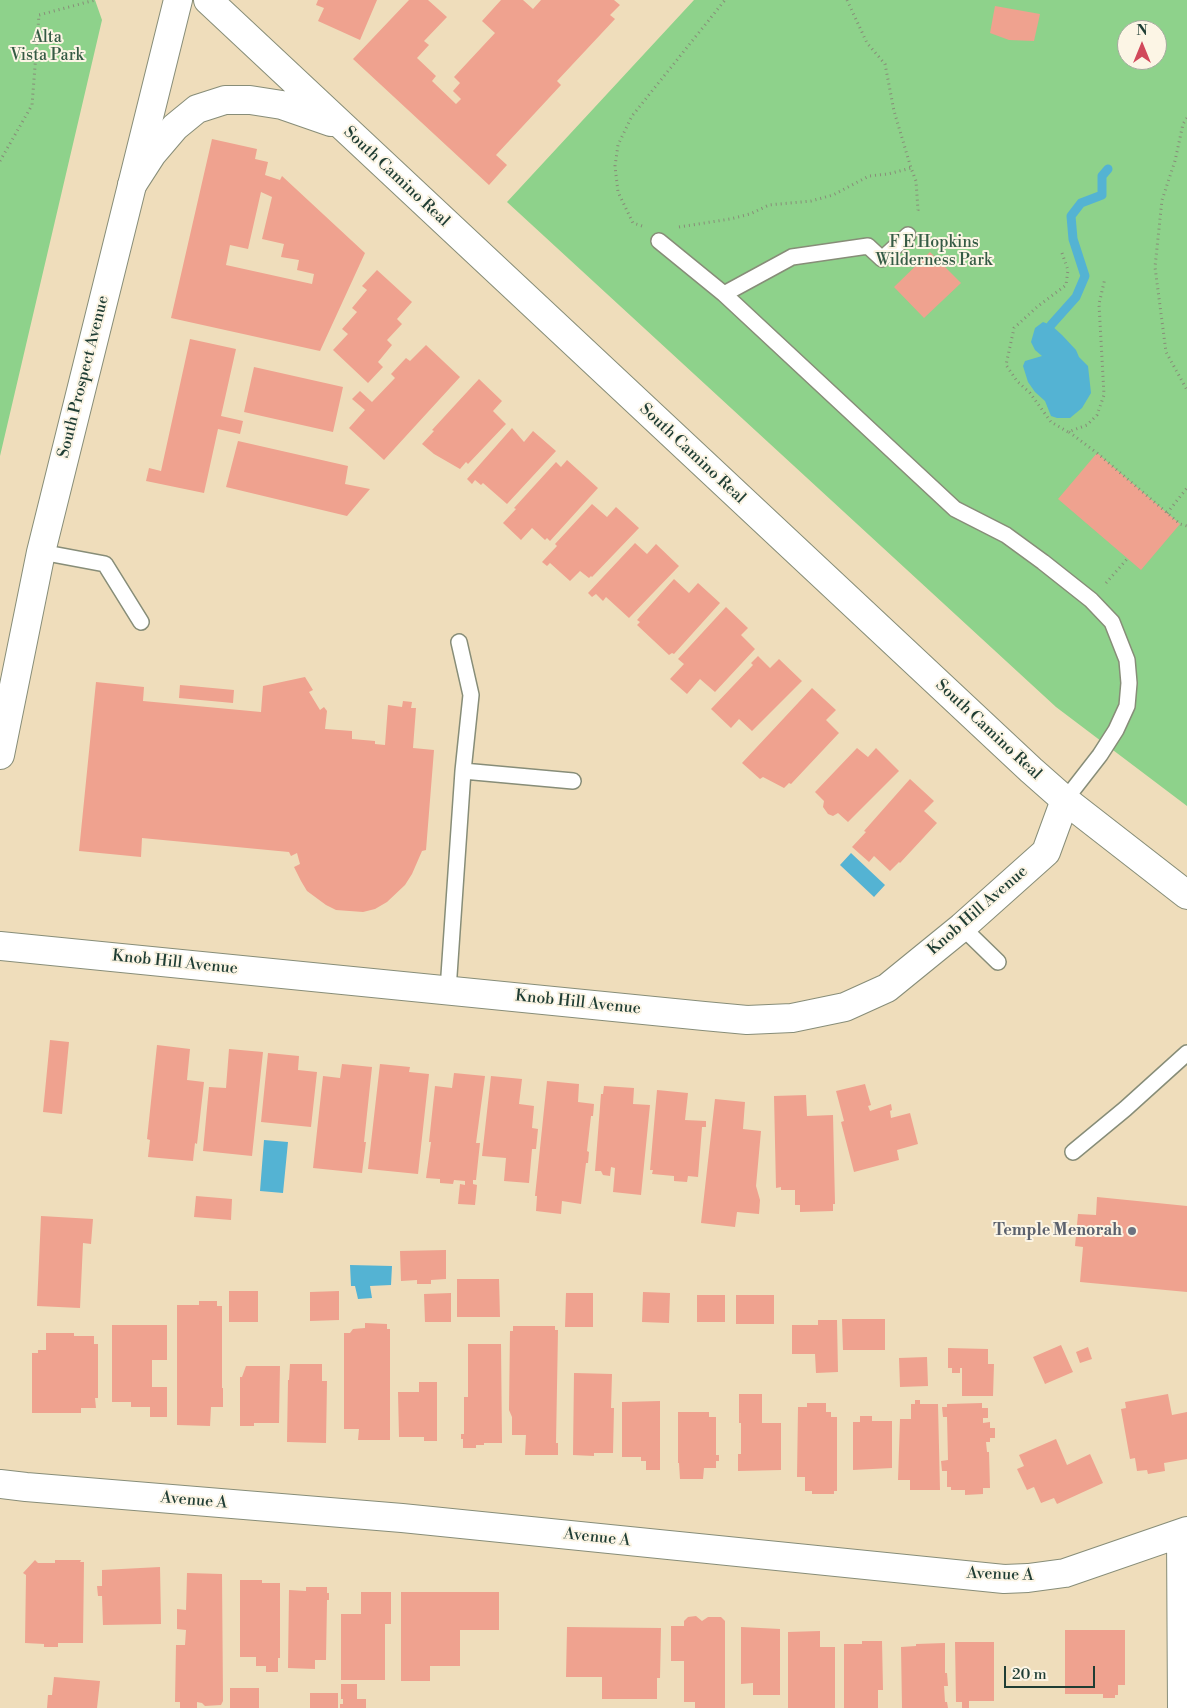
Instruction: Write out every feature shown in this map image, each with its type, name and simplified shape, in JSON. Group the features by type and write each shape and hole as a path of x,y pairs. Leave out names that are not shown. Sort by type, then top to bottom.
{"street":[{"name":"South Prospect Avenue","path":"0,755 41,552 178,0"},
{"name":"South Camino Real","path":"208,0 1065,800 1187,895"},
{"path":"132,185 152,154 175,127 197,109 225,100 250,100 282,105 316,115 342,127"},
{"name":"Knob Hill Avenue","path":"0,946 747,1020 792,1018 846,1007 887,988 962,927 1046,852 1065,800"},
{"name":"Avenue A","path":"0,1484 26,1488 402,1518 1004,1578 1028,1578 1065,1574 1184,1532"},
{"path":"1182,1708 1184,1532"}],"lane":[{"path":"724,294 792,257 868,246 882,259 908,235"},
{"path":"659,241 724,294 956,509 1006,535 1091,600 1112,622 1127,660 1129,683 1127,706 1116,730 1100,755 1065,800"},
{"path":"41,552 105,564 141,622"},
{"path":"448,990 462,771 471,695 459,642"},
{"path":"462,771 573,781"},
{"path":"962,927 998,962"},
{"path":"1073,1152 1125,1110 1186,1054"}],"path":[{"path":"0,161 32,105 39,15 95,0"},
{"path":"659,241 647,229 633,223 618,192 615,166 618,145 632,116 725,0"},
{"path":"847,0 867,43 885,64 894,111 916,181 918,210 908,235"},
{"path":"1187,118 1183,124 1162,200 1155,267 1166,352 1187,390"},
{"path":"678,227 730,219 750,214 769,205 811,201 833,195 869,176 888,174 911,168"},
{"path":"633,223 642,224"},
{"path":"1062,253 1068,270 1066,285 1036,307 1014,328 1006,365 1051,422 1097,453 1180,524 1187,526"},
{"path":"1068,432 1087,425 1097,415 1104,395 1099,304 1105,278"},
{"path":"1167,513 1187,488"},
{"path":"1091,600 1127,559"}],"green space":[{"name":"Alta Vista Park","path":"0,0 95,0 102,20 0,456"},
{"name":"F E Hopkins Wilderness Park","path":"694,0 1187,0 1187,806 1056,707 507,202"}],"water":[{"path":"1043,322 1051,325 1062,335 1088,366 1091,393 1082,408 1070,418 1051,416 1045,401 1028,382 1023,366 1025,361 1042,356 1035,350 1031,342 1035,328"},
{"path":"851,853 885,885 874,897 840,865"},
{"path":"264,1140 288,1142 283,1193 260,1191"},
{"path":"350,1265 392,1266 391,1285 370,1286 372,1298 358,1299 355,1286 351,1286"}],"building":[{"path":"318,0 377,0 360,40 318,21 324,8 316,5"},
{"path":"409,0 428,0 447,17 424,41 429,45 417,58 436,76 432,81 456,104 461,99 453,91 460,83 454,77 495,33 482,21 501,0 523,0 533,9 541,0 614,0 620,5 610,15 615,19 557,81 561,85 496,155 507,165 489,185 353,59"},
{"path":"995,6 1040,14 1034,41 1009,40 990,33"},
{"path":"212,139 257,149 255,159 268,162 265,175 280,180 282,176 365,253 320,351 171,318","holes":["261,192 272,197 262,239 284,244 281,257 299,260 297,270 314,274 312,284 226,265 230,245 248,249"]},
{"path":"930,252 961,283 924,318 894,287"},
{"path":"377,270 412,302 397,319 402,324 387,340 392,345 378,362 383,367 368,383 333,350 348,334 342,329 357,312 352,308 367,290 362,286"},
{"path":"190,339 236,349 221,416 243,421 240,434 218,429 204,493 146,481 149,468 161,471"},
{"path":"426,345 460,377 384,460 349,428 365,410 352,399 360,391 372,402 395,378 391,374 406,358 410,361"},
{"path":"254,367 343,387 333,432 244,412"},
{"path":"479,379 502,401 493,411 506,424 468,464 466,462 460,469 434,454 422,444 434,431 432,430"},
{"path":"512,428 524,442 533,431 556,451 507,504 483,483 481,485 475,480 472,484 467,479"},
{"path":"238,441 348,466 345,484 370,489 347,516 226,487"},
{"path":"1097,453 1180,524 1141,570 1058,499"},
{"path":"567,460 598,488 550,541 547,538 545,540 532,528 521,540 503,523 516,509 514,508 556,462 561,467"},
{"path":"592,504 607,517 616,507 639,528 592,577 589,578 580,571 570,581 550,563 547,566 542,562 557,546 555,544"},
{"path":"635,543 647,554 656,544 679,566 629,618 606,597 603,601 596,594 592,597 588,593"},
{"path":"674,579 689,593 698,583 720,603 674,654 669,655 637,625 640,622 637,620"},
{"path":"726,607 748,628 741,635 755,649 715,692 700,679 687,694 670,679 684,664 678,659"},
{"path":"758,656 770,668 779,659 802,681 752,731 739,719 731,728 711,709 753,665 751,663"},
{"path":"305,677 313,690 309,692 320,710 324,707 327,711 325,729 352,731 352,739 375,741 375,744 385,745 388,705 402,707 403,701 412,702 411,708 416,708 413,748 434,750 426,850 422,851 405,885 387,902 375,909 363,912 336,910 326,905 307,891 301,881 294,867 300,864 297,853 291,856 289,852 142,838 141,857 79,851 96,682 144,687 143,701 261,712 263,686"},
{"path":"180,685 234,690 233,703 179,698"},
{"path":"812,688 836,710 826,720 839,733 791,784 789,783 784,788 763,777 760,779 742,763"},
{"path":"857,748 868,757 876,748 899,771 848,822 838,813 833,816 828,814 823,807 824,801 815,792"},
{"path":"910,779 934,801 924,811 937,823 900,863 890,871 874,856 869,862 852,847"},
{"path":"50,1040 69,1042 62,1114 43,1112"},
{"path":"157,1045 190,1049 187,1080 204,1082 197,1144 195,1143 193,1161 148,1157 150,1140 147,1139"},
{"path":"229,1049 263,1052 252,1156 203,1151 209,1087 226,1088"},
{"path":"268,1053 299,1056 298,1070 317,1072 311,1127 261,1122"},
{"path":"342,1064 372,1067 362,1173 313,1168 323,1076 340,1078"},
{"path":"380,1064 410,1067 409,1072 429,1074 418,1174 368,1169"},
{"path":"454,1073 485,1076 476,1143 480,1143 476,1180 473,1180 473,1184 477,1185 475,1205 458,1204 460,1184 465,1185 465,1181 454,1180 453,1184 440,1183 440,1179 426,1178 435,1086 452,1088"},
{"path":"491,1076 522,1079 519,1104 534,1106 532,1128 538,1129 536,1149 532,1149 529,1183 504,1181 506,1158 482,1156"},
{"path":"547,1081 579,1084 578,1102 594,1104 587,1151 589,1152 588,1163 586,1163 581,1204 562,1201 561,1214 536,1211 537,1196 535,1196"},
{"path":"865,1084 871,1105 868,1106 870,1111 891,1104 891,1118 910,1113 918,1144 897,1150 899,1160 854,1172 841,1122 844,1121 836,1091"},
{"path":"604,1086 634,1088 633,1104 650,1105 641,1195 613,1192 615,1168 611,1167 610,1176 603,1175 601,1171 595,1171 601,1094 603,1094"},
{"path":"657,1090 688,1093 685,1120 706,1121 706,1127 702,1127 698,1177 688,1176 687,1182 674,1181 674,1176 652,1174 653,1170 650,1170"},
{"path":"806,1095 807,1116 833,1115 835,1204 833,1204 833,1211 800,1212 800,1205 795,1205 795,1190 781,1190 781,1187 776,1188 774,1096"},
{"path":"715,1099 745,1102 743,1129 761,1131 756,1186 760,1200 759,1214 737,1212 735,1227 701,1223"},
{"path":"196,1196 232,1199 231,1220 194,1217"},
{"name":"Temple Menorah","path":"1097,1197 1187,1206 1187,1292 1080,1282 1083,1247 1075,1246 1078,1214 1096,1215"},
{"path":"41,1216 93,1219 91,1244 83,1243 80,1308 37,1306"},
{"path":"446,1250 446,1279 431,1280 431,1284 417,1284 417,1280 401,1281 400,1251"},
{"path":"457,1279 499,1279 500,1317 457,1317"},
{"path":"229,1291 258,1291 258,1322 229,1322"},
{"path":"339,1291 339,1320 310,1321 310,1292"},
{"path":"643,1292 670,1293 669,1323 642,1322"},
{"path":"451,1293 451,1322 425,1322 424,1294"},
{"path":"566,1293 593,1293 593,1327 565,1327"},
{"path":"697,1295 725,1295 725,1322 697,1322"},
{"path":"736,1295 774,1295 774,1324 736,1324"},
{"path":"199,1301 217,1301 217,1306 222,1306 223,1407 211,1407 210,1426 177,1425 177,1305 199,1305"},
{"path":"842,1319 885,1319 885,1350 843,1350"},
{"path":"818,1320 837,1320 838,1372 816,1373 815,1354 792,1354 792,1325 818,1325"},
{"path":"365,1323 387,1324 387,1329 390,1329 390,1440 358,1440 359,1429 344,1429 344,1333 350,1333 353,1329 365,1328"},
{"path":"112,1325 167,1325 167,1360 152,1360 152,1387 167,1387 167,1417 150,1417 150,1407 131,1407 131,1402 112,1402"},
{"path":"513,1326 555,1326 555,1330 558,1330 556,1443 558,1443 558,1455 525,1455 526,1435 512,1435 512,1417 509,1410 510,1331 513,1331"},
{"path":"46,1333 74,1333 74,1336 94,1336 94,1344 98,1344 98,1398 95,1398 96,1408 81,1408 81,1413 32,1413 32,1353 38,1353 38,1350 46,1350"},
{"path":"468,1344 501,1344 502,1443 484,1443 484,1445 476,1445 476,1448 463,1448 461,1434 464,1434 464,1397 468,1397"},
{"path":"1061,1345 1073,1372 1045,1384 1033,1357"},
{"path":"1088,1347 1092,1359 1080,1363 1076,1352"},
{"path":"948,1348 988,1349 988,1364 994,1364 993,1396 962,1396 962,1368 960,1368 960,1373 952,1373 952,1368 948,1368"},
{"path":"927,1357 928,1386 900,1387 899,1358"},
{"path":"290,1364 322,1364 322,1381 327,1381 326,1443 287,1442"},
{"path":"246,1366 280,1366 279,1423 254,1423 254,1426 240,1426 240,1377 242,1377"},
{"path":"574,1373 612,1374 611,1408 614,1408 613,1453 594,1453 594,1456 573,1455"},
{"path":"419,1382 437,1382 437,1441 424,1441 424,1437 399,1437 398,1392 419,1392"},
{"path":"739,1394 762,1394 762,1423 781,1423 781,1470 738,1471 738,1454 741,1454"},
{"path":"1168,1394 1172,1415 1187,1412 1187,1459 1164,1463 1165,1471 1148,1474 1147,1470 1137,1471 1135,1458 1130,1459 1121,1409 1126,1408 1125,1402"},
{"path":"915,1400 920,1400 920,1404 938,1404 940,1490 910,1490 910,1480 898,1480 900,1419 911,1419 911,1404 915,1404"},
{"path":"660,1401 660,1470 646,1470 646,1461 641,1461 641,1457 622,1457 622,1402"},
{"path":"807,1403 826,1403 826,1412 831,1412 831,1417 837,1417 837,1491 834,1491 834,1494 812,1494 812,1491 805,1491 805,1477 797,1477 798,1407 807,1407"},
{"path":"982,1403 982,1408 988,1408 988,1418 983,1418 983,1423 990,1422 990,1428 995,1428 995,1438 990,1438 990,1442 986,1442 987,1452 989,1452 990,1488 983,1488 983,1494 965,1495 965,1490 951,1490 951,1487 947,1487 947,1471 942,1471 941,1461 948,1460 947,1417 943,1417 942,1407 947,1407 947,1404"},
{"path":"678,1412 709,1412 709,1417 716,1417 716,1455 719,1455 719,1461 716,1461 716,1468 704,1468 703,1479 680,1479 678,1463"},
{"path":"860,1416 872,1416 872,1421 892,1421 892,1468 853,1470 853,1422 860,1422"},
{"path":"1056,1439 1067,1465 1090,1454 1103,1483 1057,1504 1054,1498 1041,1503 1034,1487 1027,1490 1017,1469 1024,1466 1019,1455"},
{"path":"35,1560 38,1563 55,1563 55,1560 81,1560 80,1562 84,1562 83,1643 58,1643 58,1647 44,1647 44,1644 25,1643 26,1575 23,1573"},
{"path":"160,1567 161,1624 103,1625 102,1596 98,1596 97,1586 102,1586 102,1570"},
{"path":"187,1573 222,1574 223,1701 221,1705 205,1706 197,1702 197,1708 180,1708 180,1702 175,1702 176,1645 185,1645 186,1630 177,1629 177,1609 186,1610"},
{"path":"240,1580 262,1580 262,1583 280,1583 280,1658 278,1658 278,1672 266,1672 266,1666 256,1666 256,1657 240,1657"},
{"path":"306,1587 327,1587 327,1593 329,1593 329,1600 327,1600 326,1660 315,1660 315,1669 288,1668 289,1590 306,1591"},
{"path":"361,1592 391,1592 391,1624 385,1624 385,1680 341,1680 341,1614 361,1614"},
{"path":"401,1592 499,1592 499,1630 460,1630 460,1666 430,1666 430,1681 401,1681"},
{"path":"696,1616 702,1621 708,1617 721,1617 725,1621 725,1708 695,1708 695,1702 684,1702 684,1661 671,1661 671,1626 684,1626 684,1621 688,1617"},
{"path":"567,1627 661,1628 660,1678 657,1678 657,1699 602,1699 602,1677 566,1677"},
{"path":"741,1627 780,1629 780,1695 753,1695 753,1683 741,1684"},
{"path":"1065,1630 1125,1630 1125,1685 1118,1685 1118,1695 1115,1695 1115,1698 1103,1698 1103,1694 1065,1694"},
{"path":"820,1631 820,1647 835,1647 835,1708 788,1708 788,1632"},
{"path":"862,1641 882,1641 883,1690 878,1690 878,1708 844,1708 844,1644 862,1644"},
{"path":"955,1642 994,1642 994,1701 969,1701 969,1708 962,1708 962,1702 956,1702"},
{"path":"945,1643 945,1673 947,1673 948,1686 944,1686 945,1702 947,1702 948,1708 902,1708 901,1647 916,1646 916,1644"},
{"path":"54,1677 100,1681 97,1708 47,1708 48,1695 52,1695"},
{"path":"341,1684 357,1684 357,1699 366,1699 366,1708 340,1708 340,1704 343,1704"},
{"path":"230,1688 259,1688 259,1708 230,1708"},
{"path":"310,1693 338,1693 338,1708 310,1708"}],"waterway":[{"path":"1051,325 1076,297 1085,276 1073,239 1071,216 1081,203 1102,195 1102,176 1108,169"}],"place":[{"name":"Temple Menorah","path":"1132,1231"}]}
